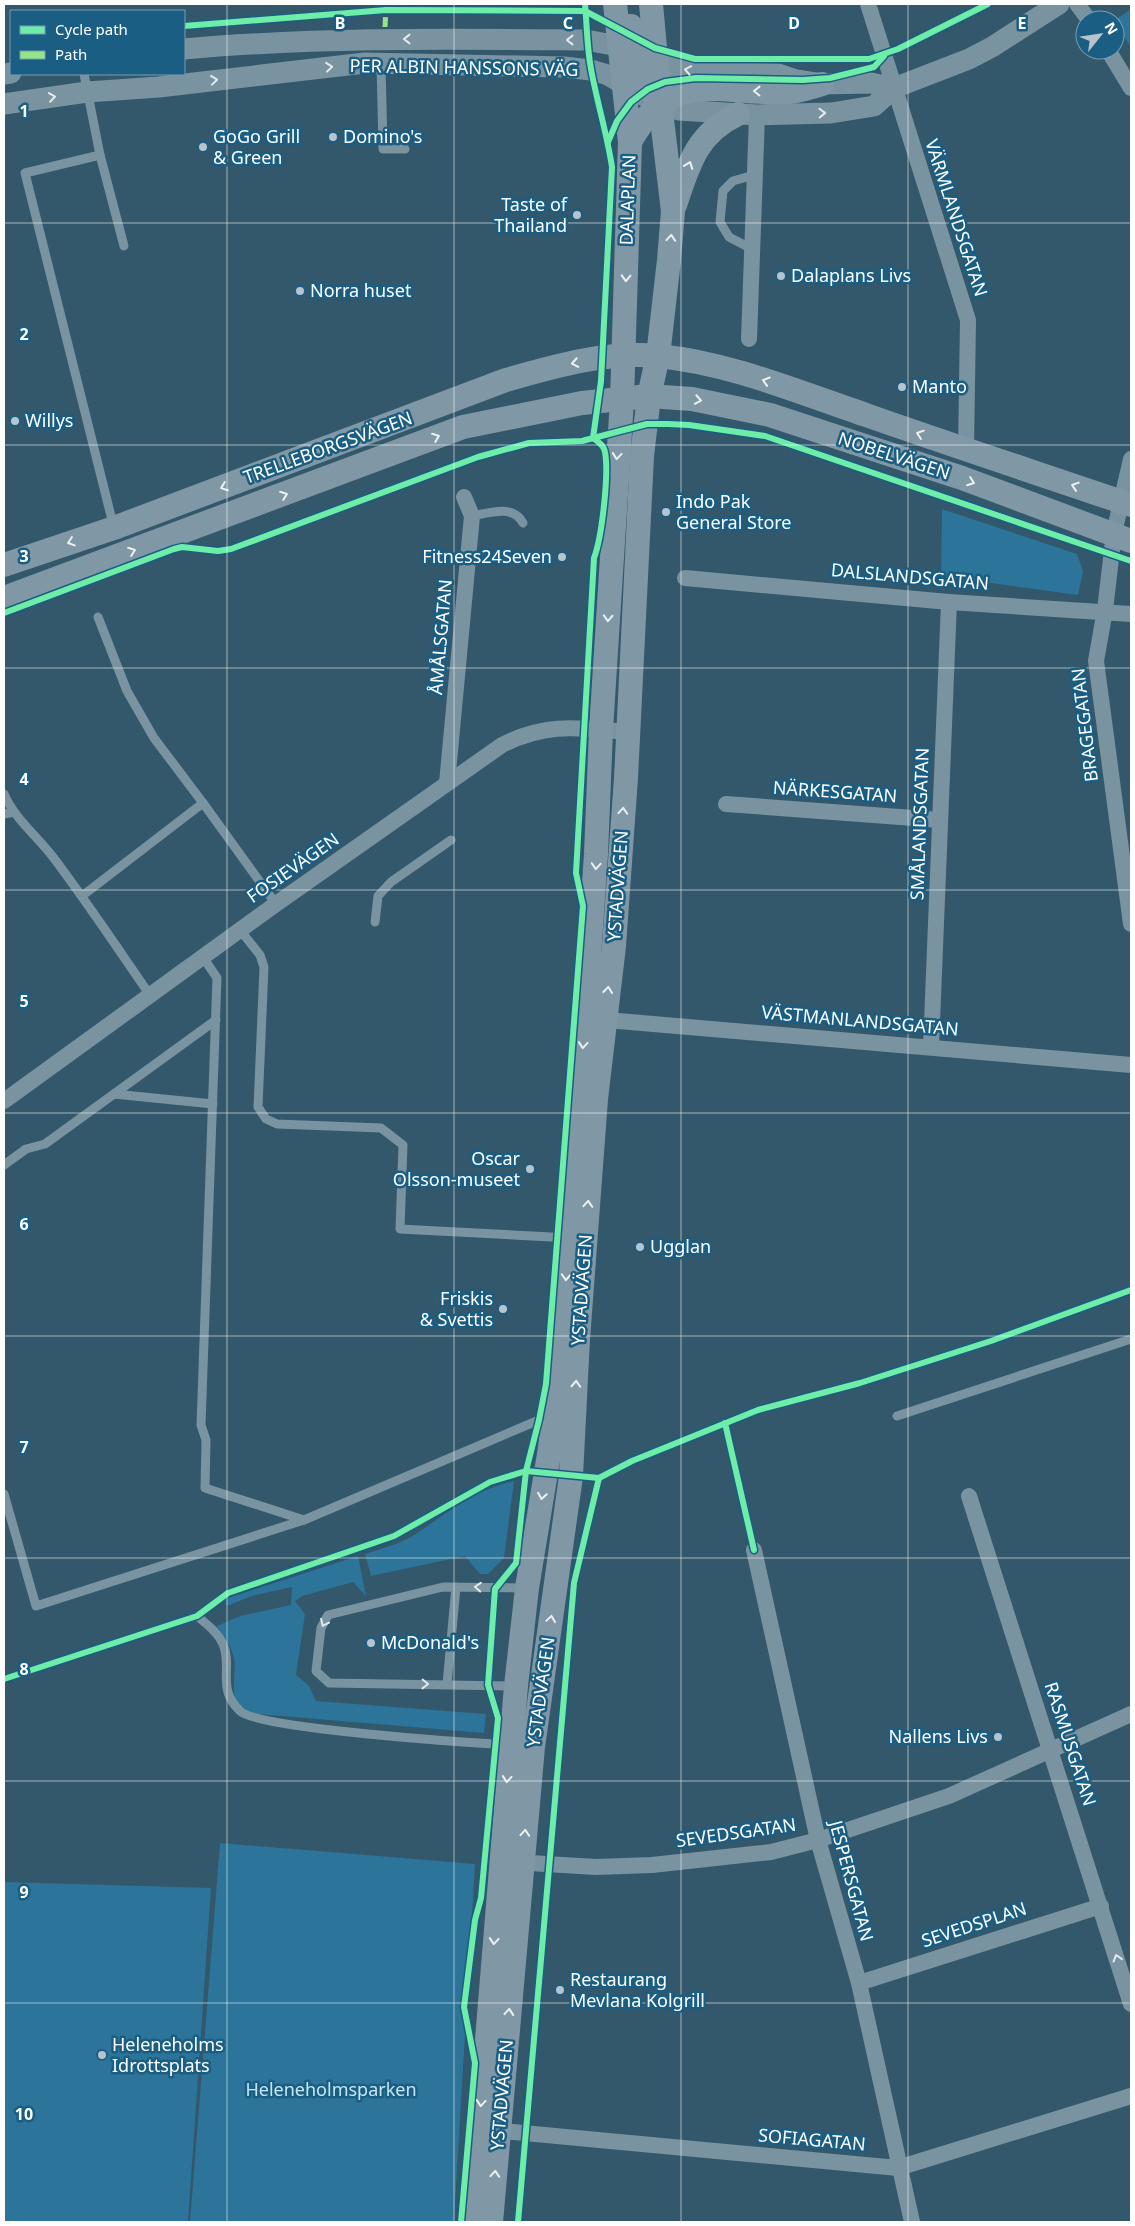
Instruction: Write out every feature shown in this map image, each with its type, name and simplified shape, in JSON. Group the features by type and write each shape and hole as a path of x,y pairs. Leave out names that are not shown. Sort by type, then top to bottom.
{"main road":[{"path":"615,4 636,53"},
{"path":"631,4 632,34 636,53"},
{"path":"636,53 651,4"},
{"name":"DALAPLAN","path":"624,355 630,142 623,84 636,53"},
{"name":"DALAPLAN","path":"636,53 660,103 673,211 658,356"},
{"path":"630,142 644,119 660,103 680,92 710,90 790,92 822,84"},
{"path":"673,211 695,151 712,129 747,115"},
{"name":"TRELLEBORGSVÄGEN","path":"4,565 114,528 506,380 544,369 624,355 658,356"},
{"name":"YSTADVÄGEN","path":"472,2222 488,2130 521,1746 571,1476 577,1239 595,1019 596,854 624,355"},
{"name":"NOBELVÄGEN","path":"658,356 707,364 771,383 1126,503"},
{"name":"YSTADVÄGEN","path":"595,1019 614,946 628,732 642,456 650,396 658,356"},
{"name":"NOBELVÄGEN","path":"650,396 692,399 770,415 962,478 1123,537"},
{"name":"TRELLEBORGSVÄGEN","path":"4,598 463,427 582,403 650,396"},
{"name":"YSTADVÄGEN","path":"521,1746 516,1686 527,1588 553,1419 577,1239"},
{"name":"YSTADVÄGEN","path":"488,2130 491,2222"}],"street":[{"name":"VÄRMLANDSGATAN","path":"868,4 968,320 966,450"},
{"path":"894,88 977,55 1059,4"},
{"name":"PER ALBIN HANSSONS VÄG","path":"185,50 295,41 367,38 586,40 696,72 778,74 796,80 822,84 871,83 894,88"},
{"path":"1114,60 1131,88"},
{"name":"PER ALBIN HANSSONS VÄG","path":"4,104 85,83 159,87 365,63 564,67 591,70 608,75 640,94 679,110 747,115 831,113 874,106 894,88"},
{"path":"747,115 754,175 749,339"},
{"name":"BRAGEGATAN","path":"1131,460 1123,537 1105,610 1096,661 1128,879 1131,924"},
{"name":"ÅMÅLSGATAN","path":"447,783 472,516 464,497"},
{"name":"DALSLANDSGATAN","path":"685,578 949,602 1105,610 1131,614"},
{"name":"SMÅLANDSGATAN","path":"931,1048 949,602"},
{"name":"FOSIEVÄGEN","path":"4,1101 276,904 502,745 521,735 547,730 583,728 628,732"},
{"name":"NÄRKESGATAN","path":"726,804 940,820"},
{"name":"VÄSTMANLANDSGATAN","path":"595,1019 1131,1065"},
{"name":"RASMUSGATAN","path":"968,1496 1052,1751 1131,2004"},
{"name":"JESPERSGATAN","path":"754,1550 818,1840 859,1983 898,2168 912,2222"},
{"name":"SEVEDSGATAN","path":"512,1862 596,1866 652,1865 771,1852 818,1840 949,1796 1131,1714"},
{"name":"SEVEDSPLAN","path":"859,1983 1101,1906"},
{"name":"SOFIAGATAN","path":"488,2130 898,2168 1131,2096"}],"lane":[{"path":"381,64 383,149 406,149"},
{"path":"85,83 100,156 124,246"},
{"path":"100,156 26,173 114,528"},
{"path":"752,249 729,236 720,222 723,191 733,181 754,175"},
{"path":"472,516 502,511 520,517 523,524"},
{"path":"98,617 127,691 154,738 276,904"},
{"path":"4,794 14,812 46,847 82,896 150,995"},
{"path":"82,896 203,803"},
{"path":"4,814 14,812"},
{"path":"375,922 378,896 391,882 451,840"},
{"path":"240,930 260,955 264,967 258,1106 266,1119 277,1124 381,1128 403,1145 400,1229 577,1239"},
{"path":"203,957 218,978 201,1425 206,1440 205,1488 304,1520"},
{"path":"4,1165 26,1150 45,1144 216,1020"},
{"path":"114,1094 212,1104"},
{"path":"896,1416 1131,1339"},
{"path":"4,1494 36,1606 304,1520 539,1420 553,1419"},
{"path":"516,1686 329,1683 316,1671 321,1628 328,1615 443,1587 527,1588"},
{"path":"446,1684 456,1587"},
{"path":"197,1616 216,1634 223,1644 228,1694 230,1701 242,1714 307,1727 521,1746"}],"green space":[{"path":"1131,9 1131,47 1125,38 1125,13"},
{"path":"942,509 1077,554 1083,571 1078,595 941,576"},
{"path":"514,1481 504,1558 488,1574 480,1574 465,1556 371,1576 365,1554 409,1538 458,1505 484,1491"},
{"path":"358,1556 366,1596 353,1582 302,1596 295,1601 305,1614 296,1675 309,1686 316,1701 486,1714 484,1733 257,1714 243,1709 238,1703 234,1691 235,1664 233,1654 217,1626 240,1616 291,1605 292,1587 252,1596 227,1606 225,1599"},
{"name":"Heleneholmsparken","path":"220,1843 475,1864 454,2222 190,2222"},
{"name":"Heleneholms Idrottsplats","path":"4,1882 211,1888 188,2222 4,2222"}],"marked path":[{"path":"385,27 386,7"}],"cycle path":[{"path":"585,4 593,81 612,167 601,381 593,438"},
{"path":"185,26 386,10 585,11 655,48 695,59 869,59 898,49 988,4"},
{"path":"608,142 617,121 631,102 648,89 665,82 696,78 803,80 830,78 874,67 884,56"},
{"path":"4,613 174,549 182,547 218,551 231,549 478,457 529,443 582,441 647,424 689,425 765,436 1131,561"},
{"path":"461,2222 475,2063 464,2007 475,1920 481,1898 498,1718 488,1685 495,1589 516,1563 526,1471 546,1384 583,906 576,873 594,558 602,521 606,475 603,447 593,438"},
{"path":"4,1679 197,1616 228,1593 394,1536 490,1482 526,1471 599,1478 632,1461 758,1410 860,1383 991,1341 1131,1290"},
{"path":"725,1423 754,1550"},
{"path":"518,2222 574,1583 599,1478"}],"place":[{"name":"Domino's","path":"333,137"},
{"name":"GoGo Grill & Green","path":"203,147"},
{"name":"Taste of Thailand","path":"577,215"},
{"name":"Dalaplans Livs","path":"781,276"},
{"name":"Norra huset","path":"300,291"},
{"name":"Manto","path":"902,387"},
{"name":"Willys","path":"15,421"},
{"name":"Indo Pak General Store","path":"666,512"},
{"name":"Fitness24Seven","path":"562,557"},
{"name":"Oscar Olsson-museet","path":"530,1169"},
{"name":"Ugglan","path":"640,1247"},
{"name":"Friskis & Svettis","path":"503,1309"},
{"name":"McDonald's","path":"371,1643"},
{"name":"Nallens Livs","path":"998,1737"},
{"name":"Restaurang Mevlana Kolgrill","path":"560,1990"},
{"name":"Heleneholms Idrottsplats","path":"102,2055"}]}
